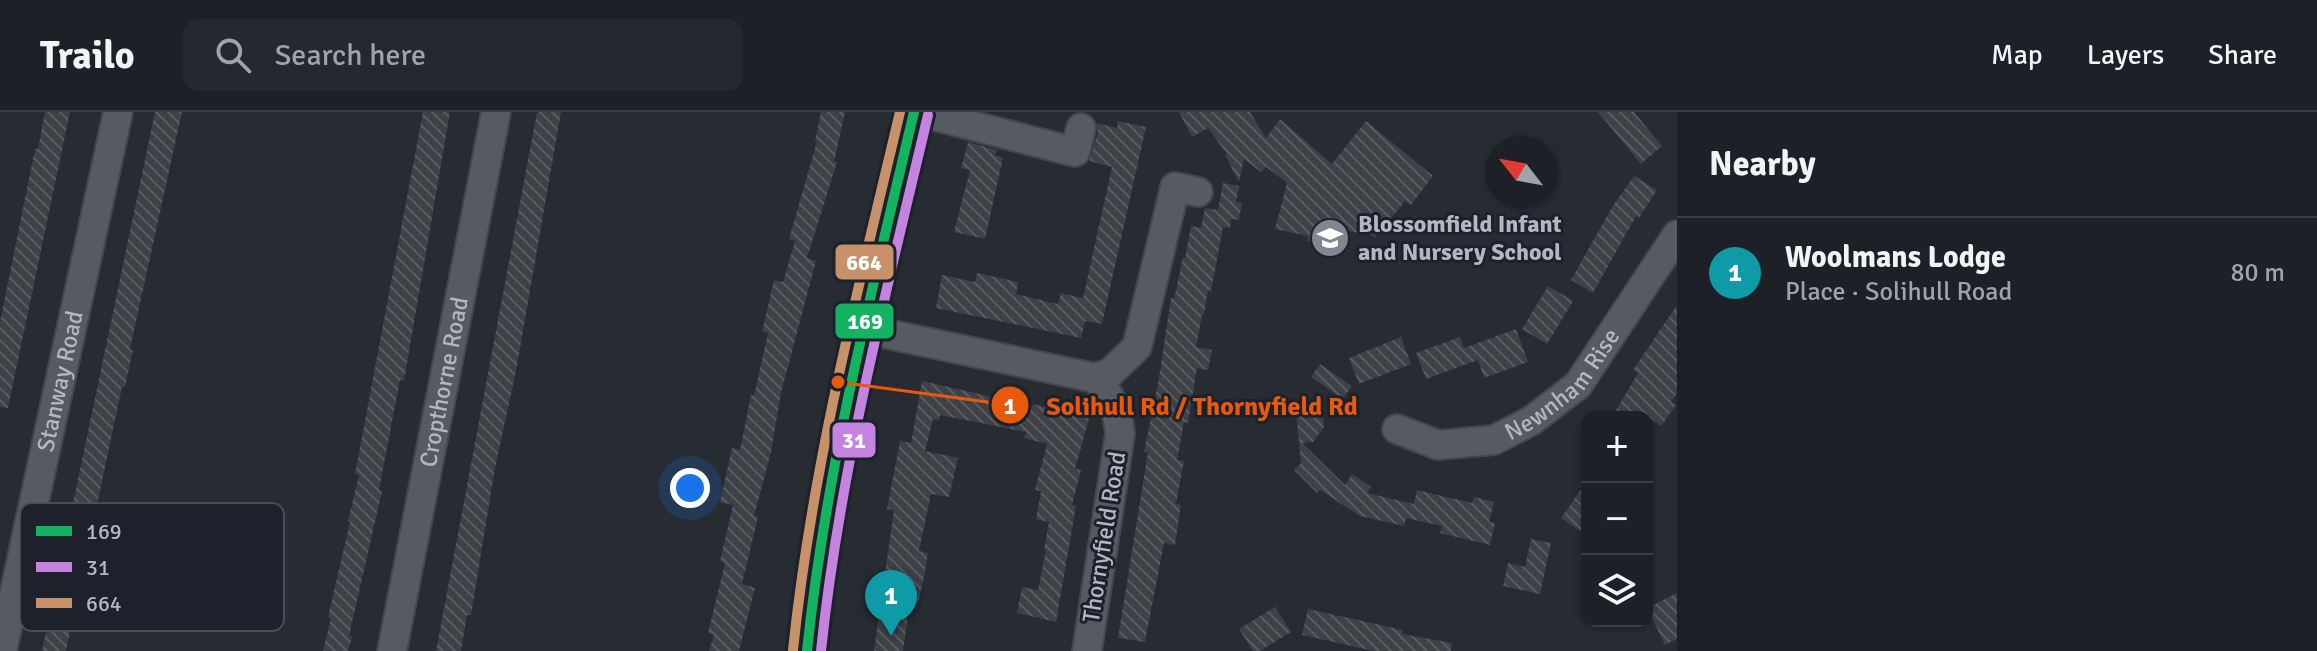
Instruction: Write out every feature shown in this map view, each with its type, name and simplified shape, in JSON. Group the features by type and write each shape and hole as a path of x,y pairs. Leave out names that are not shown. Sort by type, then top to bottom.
{"street":[{"name":"Stanway Road","path":"34,503 118,112"},
{"name":"Cropthorne Road","path":"392,651 496,112"},
{"path":"807,651 828,485 916,112 1075,152 1081,128"},
{"path":"864,329 1095,378 1110,373 1137,347 1175,187 1198,192"},
{"name":"Newnham Rise","path":"1397,429 1438,445 1494,440 1531,421 1578,385 1677,235"},
{"name":"Thornyfield Road","path":"1087,651 1120,434 1119,417 1113,401 1095,378"},
{"name":"Stanway Road","path":"2,651 20,567"}],"building":[{"path":"45,112 70,112 8,408 0,407 0,322"},
{"path":"155,112 182,112 130,349 133,350 125,387 122,387 97,503 73,503"},
{"path":"423,112 450,112 404,381 400,380 379,490 382,491 348,651 323,651 359,475 355,474"},
{"path":"537,112 561,112 471,615 467,615 461,651 436,651"},
{"path":"821,112 845,112 834,162 837,162 807,258 816,261 781,393 771,452 754,516 758,517 742,584 755,588 739,651 709,651 714,635 708,633 725,563 720,561 733,505 720,502 732,448 740,450 751,395 754,396 768,333 762,332 774,280 783,282 795,241 789,239 817,141"},
{"path":"1179,112 1250,112 1266,138 1280,119 1332,164 1366,121 1433,176 1411,205 1405,201 1375,238 1361,226 1358,233 1339,229 1337,246 1307,241 1308,236 1275,229 1287,183 1266,167 1261,172 1244,159 1239,182 1227,154 1208,128 1192,137"},
{"path":"1598,112 1634,112 1662,146 1641,164"},
{"path":"1118,121 1146,127 1102,324 1085,321 1081,338 936,308 942,275 975,282 977,273 1018,282 1016,294 1058,304 1061,293 1083,298 1112,167 1089,161 1098,132 1097,123 1117,128"},
{"path":"968,142 997,150 995,155 1003,158 985,239 954,232 970,170 961,168"},
{"path":"1634,176 1657,190 1639,218 1636,216 1593,293 1571,280 1612,207"},
{"path":"1223,183 1239,186 1236,202 1242,203 1239,220 1231,219 1230,228 1223,227 1211,291 1208,290 1202,315 1196,347 1212,350 1208,370 1197,368 1188,423 1184,422 1177,460 1184,461 1176,504 1181,505 1175,545 1164,543 1145,642 1118,638 1148,452 1144,452 1171,298 1174,299 1191,226 1201,228 1205,208 1218,210"},
{"path":"1548,286 1573,301 1547,344 1522,329"},
{"path":"1677,305 1677,393 1671,402 1676,405 1661,426 1653,420 1653,411 1616,411 1638,373 1633,370"},
{"path":"1516,329 1528,362 1484,378 1478,360 1426,379 1416,353 1460,337 1464,348"},
{"path":"1401,337 1411,364 1359,384 1349,358"},
{"path":"1320,364 1352,386 1343,399 1311,377"},
{"path":"922,381 1032,406 1061,411 1062,408 1090,415 1075,469 1081,470 1072,505 1076,506 1056,622 1017,613 1022,587 1038,590 1046,550 1049,522 1036,519 1041,491 1035,490 1047,444 1024,438 1026,432 940,415 939,420 933,419 925,451 958,458 949,497 931,494 919,551 928,553 924,577 918,604 910,603 903,651 874,651 894,510 887,509 900,441 911,443"},
{"path":"1322,408 1324,427 1313,442 1302,443 1345,485 1352,474 1371,487 1367,493 1414,504 1417,490 1472,503 1474,497 1494,502 1489,522 1495,523 1490,545 1440,533 1442,526 1406,518 1404,526 1360,516 1320,490 1317,493 1294,470 1301,463 1296,411"},
{"path":"1581,490 1581,532 1561,518"},
{"path":"1531,539 1551,543 1540,594 1503,586 1508,563 1525,567"},
{"path":"1677,593 1677,639 1665,645 1653,620 1653,605"},
{"path":"1275,607 1291,632 1260,651 1253,651 1239,629"},
{"path":"1308,609 1403,630 1402,634 1452,643 1451,651 1374,651 1302,635"},
{"path":"46,631 70,631 66,651 42,651"}],"transit line":[{"name":"664","path":"793,650 824,446 900,112"},
{"name":"169","path":"807,651 838,447 914,112"},
{"name":"31","path":"821,651 852,448 928,115"}],"place":[{"name":"Blossomfield Infant and Nursery School","path":"1330,238"},
{"name":"Solihull Rd / Thornyfield Rd","path":"838,382"},
{"name":"Woolmans Lodge","path":"891,636"}]}
